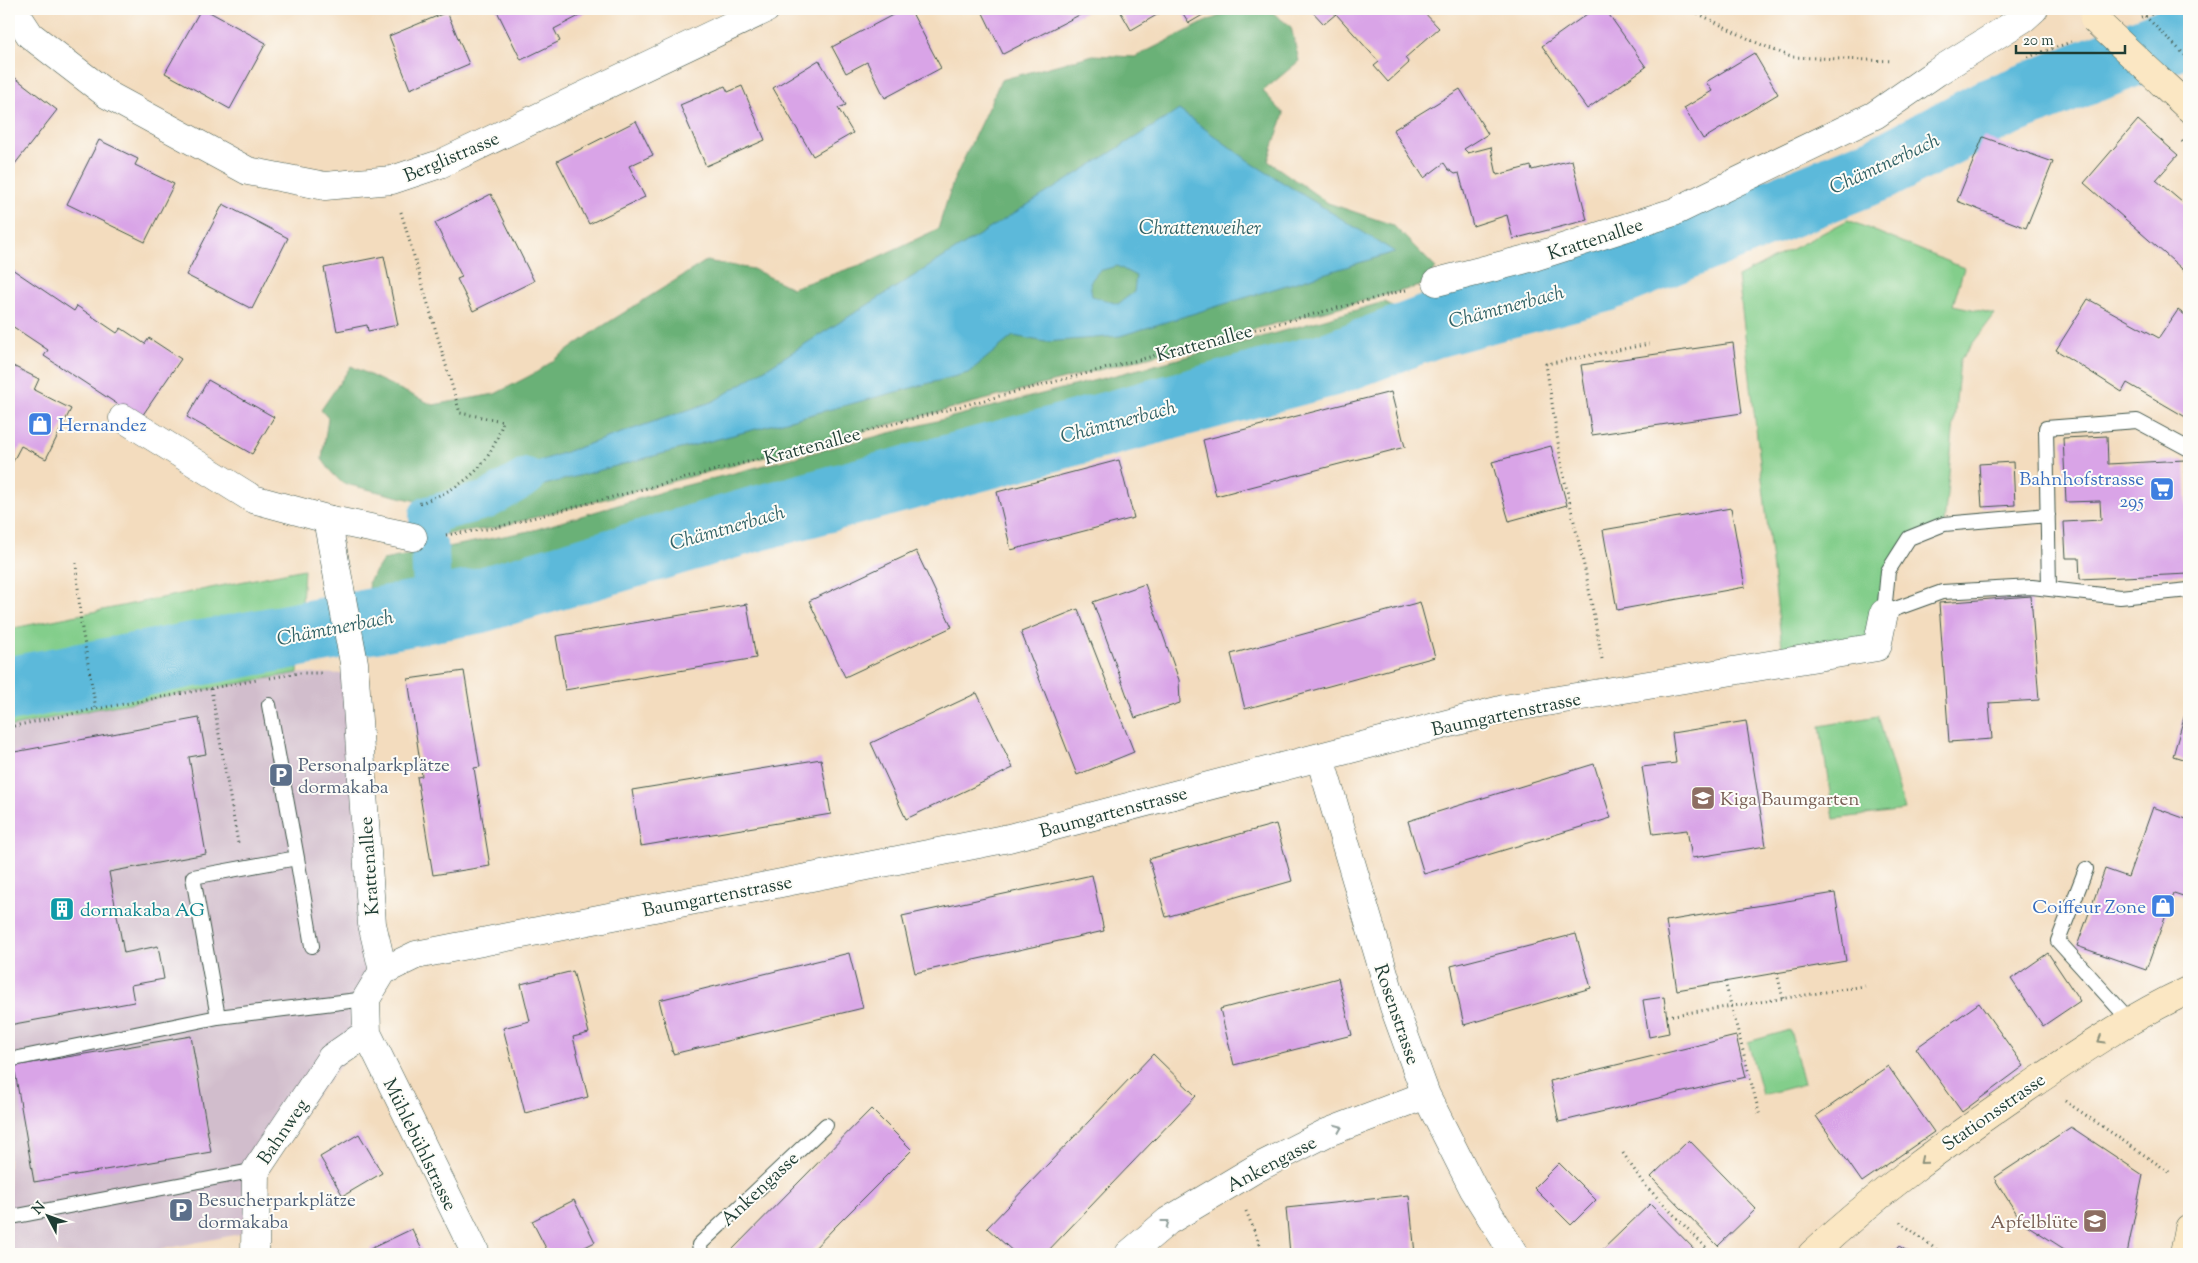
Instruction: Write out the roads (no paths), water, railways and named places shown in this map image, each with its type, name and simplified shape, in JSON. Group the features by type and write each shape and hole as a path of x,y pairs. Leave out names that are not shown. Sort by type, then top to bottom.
{"street":[{"name":"Berglistrasse","path":"13,9 30,36 108,95 248,171 325,186 392,180 440,164 766,9"},
{"name":"Krattenallee","path":"1437,282 1534,257 1674,212 1875,115 1937,72 2024,18 2034,9"},
{"path":"2089,14 2189,108"},
{"path":"124,418 253,499 327,520 413,537"},
{"name":"Krattenallee","path":"327,520 354,668 372,924 383,971"},
{"name":"Baumgartenstrasse","path":"383,971 416,955 1009,838 1504,709 1877,647 1884,613"},
{"name":"Rosenstrasse","path":"1320,758 1394,1007 1426,1095 1473,1188 1514,1254"},
{"path":"367,1033 366,999 383,971"},
{"name":"Stationsstrasse","path":"1819,1247 1937,1150 2066,1061 2164,1001 2189,990"},
{"name":"Bahnweg","path":"255,1254 256,1170 331,1058 367,1033"},
{"name":"Mühlebühlstrasse","path":"367,1033 476,1254"},
{"name":"Ankengasse","path":"1129,1254 1168,1221 1234,1182 1326,1133 1426,1095"},
{"path":"2184,1254 2189,1228"}],"lane":[{"path":"2049,588 2046,428 2137,421 2189,449"},
{"name":"Baumgartenstrasse","path":"1884,613 1888,572 1909,538 1944,524 2048,515"},
{"path":"1884,613 1942,592 2032,587 2120,597 2189,590"},
{"path":"269,705 312,946"},
{"path":"218,1017 193,877 297,858"},
{"path":"2086,869 2058,941 2130,1022"},
{"path":"9,1060 218,1017 366,999"},
{"name":"Ankengasse","path":"702,1254 699,1245 826,1125"},
{"path":"9,1215 12,1216 256,1170"}],"water":[{"name":"Chrattenweiher","path":"1179,110 1253,164 1395,252 1120,336 1046,342 1013,336 968,373 529,489 525,466 714,401","holes":["1117,266 1136,276 1134,292 1118,304 1092,296 1090,282 1099,271"]}],"waterway":[{"name":"Chämtnerbach","path":"9,689 478,601 752,520 1331,364 1432,326 1603,280 1883,167 1989,111 2189,32"},
{"path":"428,526 428,515 487,500 527,477"},
{"path":"430,550 433,609"}],"place":[{"name":"Hernandez","path":"40,424"},
{"name":"Bahnhofstrasse 295","path":"2162,489"},
{"name":"Personalparkplätze dormakaba","path":"281,775"},
{"name":"Kiga Baumgarten","path":"1703,798"},
{"name":"Coiffeur Zone","path":"2163,906"},
{"name":"dormakaba AG","path":"62,909"},
{"name":"Besucherparkplätze dormakaba","path":"181,1210"},
{"name":"Apfelblüte","path":"2095,1221"}]}
